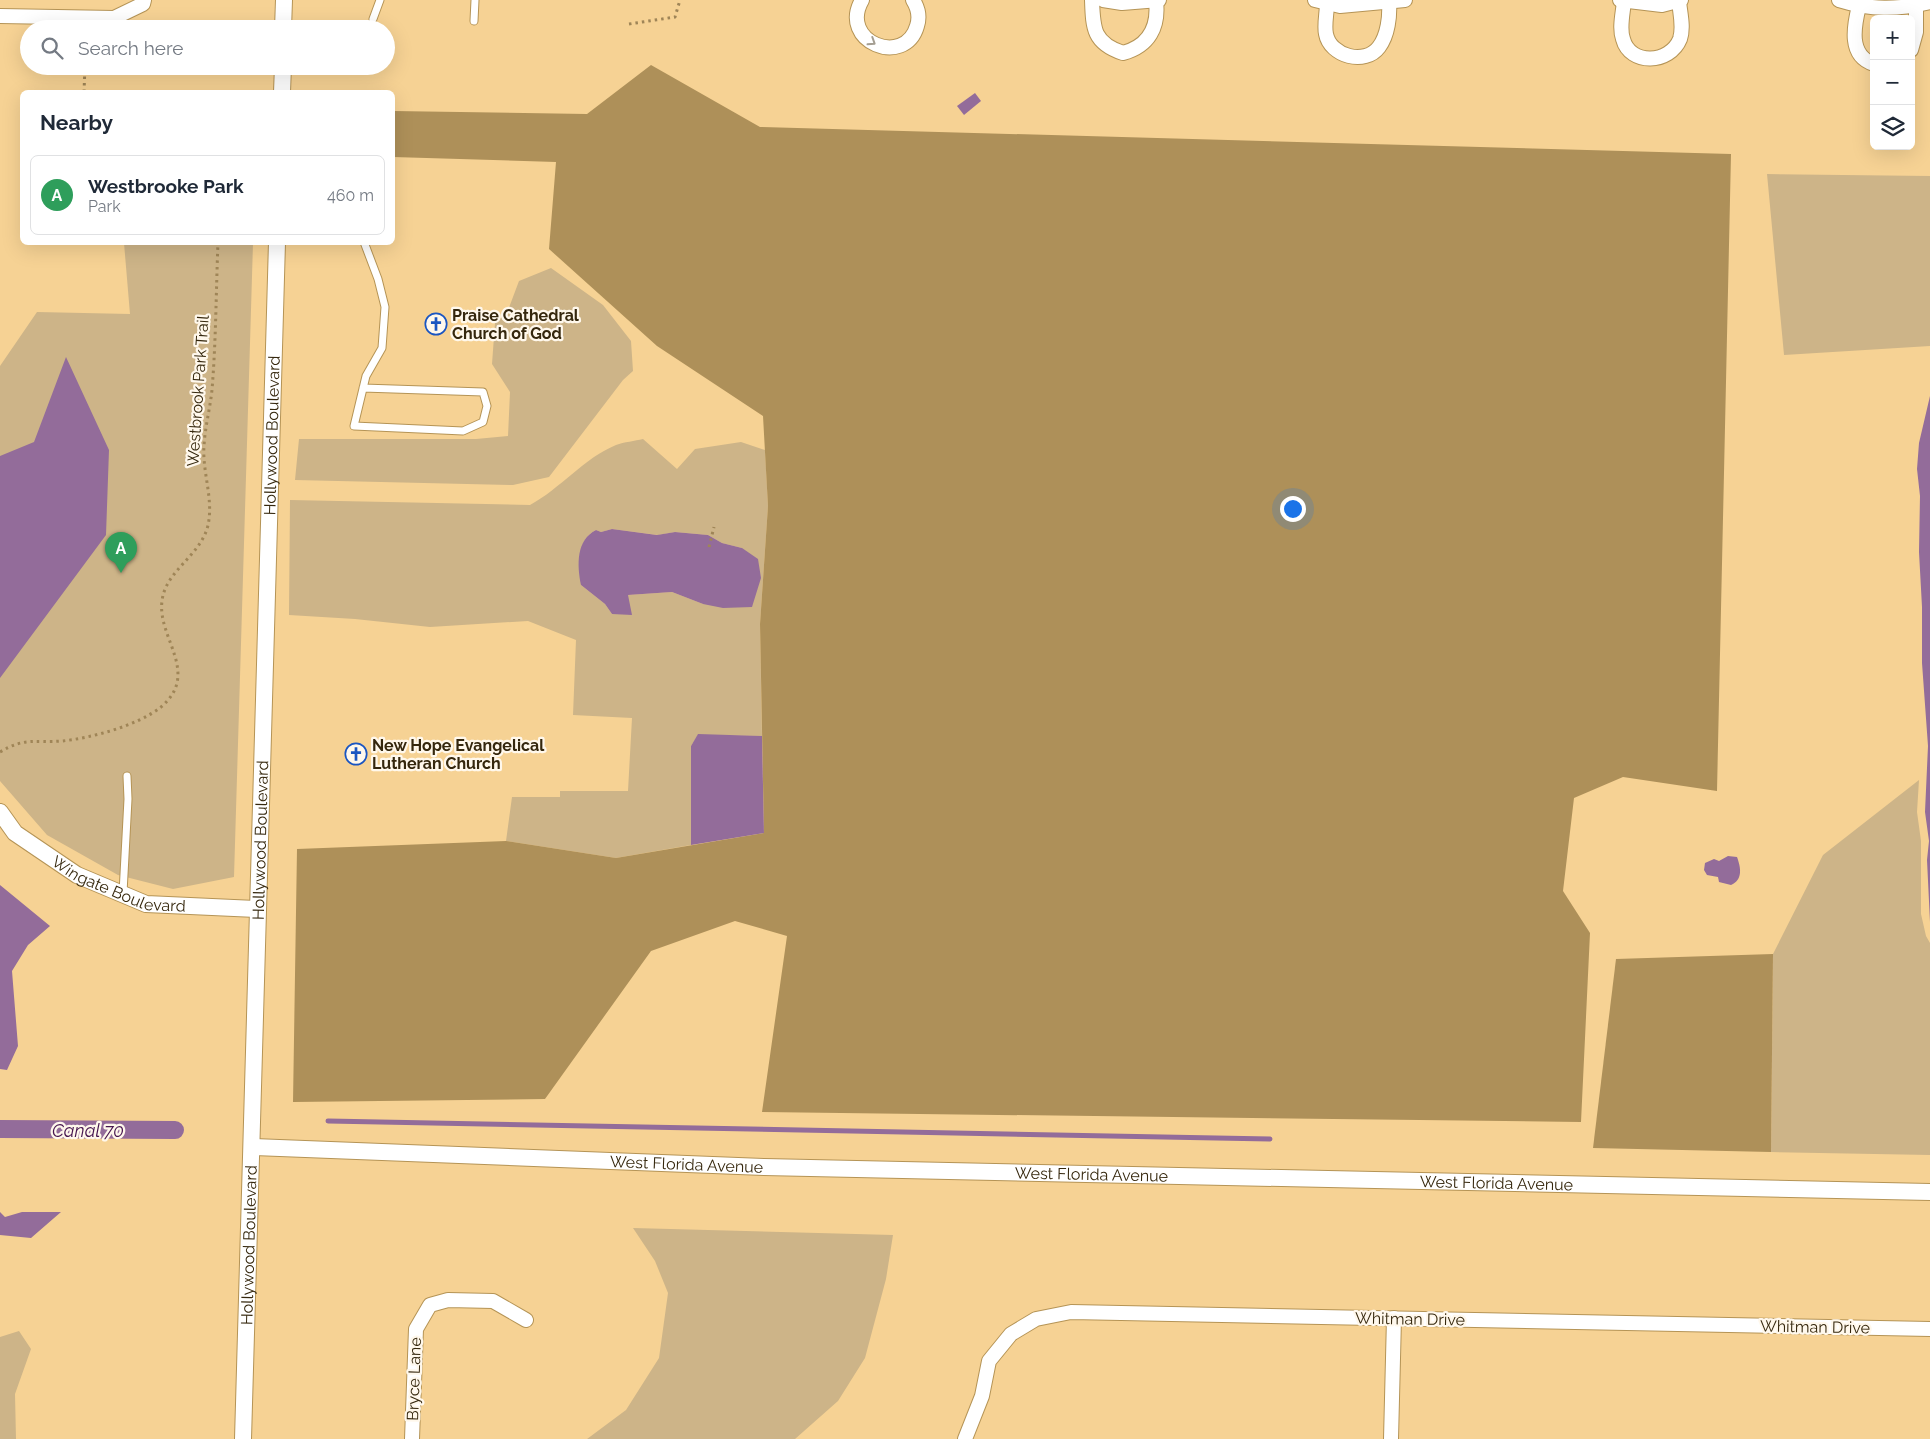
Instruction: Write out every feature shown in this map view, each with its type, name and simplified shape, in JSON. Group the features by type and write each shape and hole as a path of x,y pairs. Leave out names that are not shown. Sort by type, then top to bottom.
{"street":[{"path":"0,16 114,18 143,4 144,0"},
{"path":"284,0 284,20"},
{"path":"862,0 857,15 861,32 873,44 884,48 900,45 913,34 919,19 917,1"},
{"path":"1092,0 1093,25 1102,42 1123,53 1135,50 1152,34 1157,0 1122,4 1103,0"},
{"path":"1389,2 1388,24 1379,48 1372,54 1359,57 1348,56 1336,51 1330,45 1326,34 1321,1 1340,6 1405,0"},
{"path":"1622,0 1662,5 1680,0 1682,30 1679,41 1666,56 1656,59 1633,54 1626,46 1622,39 1622,0"},
{"path":"1839,0 1858,6 1884,9 1930,2"},
{"path":"1915,36 1916,5"},
{"path":"1858,6 1854,28 1855,44 1861,55 1870,61"},
{"path":"282,90 283,75"},
{"name":"Hollywood Boulevard","path":"243,1439 278,245"},
{"name":"Wingate Boulevard","path":"0,812 15,833 77,875 146,904 258,909"},
{"name":"West Florida Avenue","path":"253,1147 764,1167 1930,1192"},
{"name":"Bryce Lane","path":"412,1439 416,1329 430,1305 448,1300 493,1301 526,1320"},
{"name":"Whitman Drive","path":"965,1439 982,1396 989,1361 1011,1334 1036,1319 1071,1312 1930,1329"},
{"path":"1391,1439 1394,1318"}],"lane":[{"path":"373,20 380,0"},
{"path":"474,21 475,0"},
{"path":"363,388 483,392 487,406 484,422 463,431 354,426 363,388 366,376 382,348 386,307 365,245"},
{"path":"123,895 128,799 127,776"}],"path":[{"path":"629,24 675,17 680,0"},
{"path":"84,90 85,75"},
{"name":"Westbrook Park Trail","path":"0,752 15,743 23,741 61,741 97,735 141,718 160,707 170,697 177,684 176,655 162,611 162,601 164,588 198,548 207,528 210,511 204,446 214,359 218,245"},
{"path":"709,547 714,527"}],"shaded area":[{"path":"651,65 760,127 1731,154 1717,791 1623,777 1574,798 1563,891 1590,933 1581,1122 762,1112 787,936 735,921 651,951 545,1099 293,1102 297,849 506,841 616,858 764,833 760,624 768,506 763,416 657,346 549,249 556,162 395,157 395,111 587,114"},
{"path":"975,93 981,101 964,115 957,106"},
{"path":"1767,174 1930,176 1930,346 1784,355"},
{"path":"124,245 253,245 234,877 173,889 118,875 47,835 0,781 0,366 37,312 130,314"},
{"path":"551,268 603,305 631,341 633,371 623,380 549,477 513,485 295,480 299,439 476,439 508,436 510,392 492,364 495,323 507,313 519,281"},
{"path":"66,357 109,450 106,535 0,678 0,456 34,442"},
{"path":"1930,396 1930,922 1927,860 1929,841 1925,812 1928,746 1922,663 1922,607 1919,552 1920,496 1917,469 1919,443"},
{"path":"643,439 677,469 695,449 741,442 765,450 768,506 760,624 762,736 698,735 691,746 691,845 616,858 506,841 512,797 560,797 560,791 628,791 632,718 573,715 576,640 528,621 430,627 355,619 289,615 290,500 530,505 552,491 583,465 604,451 619,444","holes":["612,529 658,535 675,532 708,535 722,543 742,548 703,604 672,592 628,595 612,614 605,604 581,585 582,547 589,534 596,530 601,532"]},
{"path":"612,529 657,535 675,532 708,535 722,543 742,548 758,559 761,578 752,607 723,608 703,604 672,592 628,595 632,615 612,614 605,604 581,585 579,561 581,547 589,534 596,530 601,532"},
{"path":"698,734 762,736 764,833 691,845 691,746"},
{"path":"1919,780 1917,812 1921,841 1921,914 1926,936 1930,943 1930,1155 1771,1152 1773,954 1823,855"},
{"path":"1728,856 1737,857 1740,869 1738,880 1731,885 1719,882 1718,877 1707,875 1704,870 1705,863 1714,859 1719,861"},
{"path":"0,885 50,926 28,945 12,971 18,1046 7,1070 0,1069"},
{"path":"1773,954 1771,1152 1593,1148 1616,959"},
{"path":"0,1212 5,1217 22,1212 61,1212 31,1238 0,1235"},
{"path":"633,1228 893,1235 886,1279 865,1358 838,1401 795,1439 587,1439 626,1410 659,1358 668,1293 655,1261"},
{"path":"19,1331 31,1349 15,1394 16,1439 0,1439 0,1337"}],"waterway":[{"path":"328,1121 1270,1139"},
{"name":"Canal 70","path":"0,1129 175,1130"}],"place":[{"name":"Praise Cathedral Church of God","path":"436,324"},
{"name":"Westbrooke Park","path":"121,573"},
{"name":"New Hope Evangelical Lutheran Church","path":"356,754"}]}
